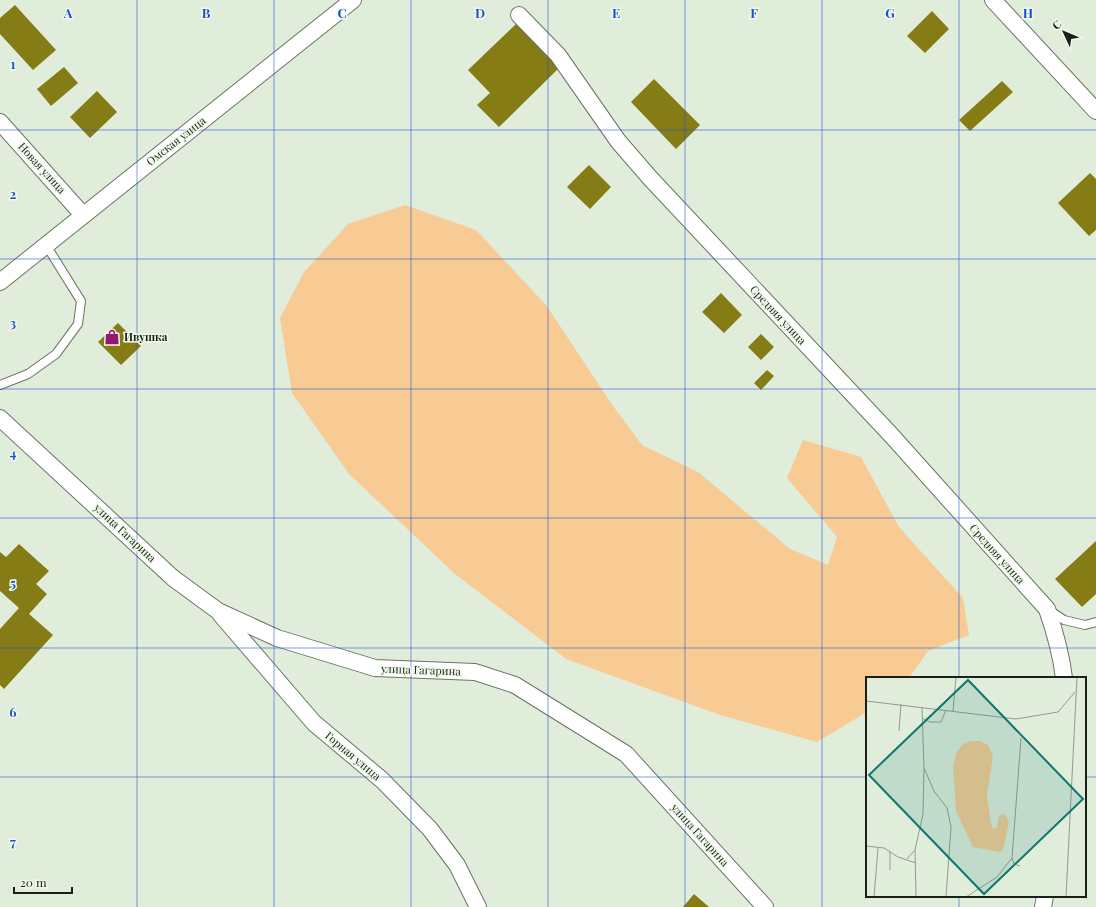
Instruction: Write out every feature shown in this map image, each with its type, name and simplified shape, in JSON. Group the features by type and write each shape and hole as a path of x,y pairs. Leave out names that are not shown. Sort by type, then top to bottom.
{"street":[{"name":"Омская улица","path":"0,282 353,0"},
{"path":"993,0 1096,111"},
{"name":"Средняя улица","path":"519,15 558,55 618,141 650,178 892,436 1047,609"},
{"name":"Новая улица","path":"0,122 83,215"},
{"name":"улица Гагарина","path":"0,418 173,578 218,611 277,638 375,668 476,672 515,685 626,754 765,907"},
{"path":"1047,609 1055,632 1064,677"},
{"name":"Горная улица","path":"218,611 314,723 382,780 430,829 457,865 478,907"},
{"path":"1043,907 1045,897"}],"lane":[{"path":"0,385 28,374 56,354 78,324 81,300 46,245"},
{"path":"1047,609 1064,620 1085,625 1096,622"}],"shaded area":[{"path":"405,205 476,230 546,305 613,406 642,445 698,472 790,549 828,565 837,537 787,478 803,440 861,457 899,527 963,598 969,635 928,651 910,677 866,677 866,713 817,742 720,715 566,659 455,574 349,474 292,393 280,318 304,272 348,224"}],"building":[{"path":"15,5 56,50 33,70 0,34 0,18"},
{"path":"932,11 949,29 925,53 907,36"},
{"path":"517,23 560,67 499,127 477,105 490,93 468,70"},
{"path":"64,67 78,83 51,106 37,89"},
{"path":"654,79 700,125 676,149 631,102"},
{"path":"1002,81 1013,92 970,131 959,120"},
{"path":"97,91 117,112 90,138 70,117"},
{"path":"589,165 611,187 590,209 567,187"},
{"path":"1090,173 1096,179 1096,230 1089,236 1058,203"},
{"path":"721,293 742,315 724,333 702,312"},
{"path":"118,323 141,346 121,365 98,342"},
{"path":"761,334 774,347 761,360 748,347"},
{"path":"767,370 774,376 761,390 754,383"},
{"path":"1096,541 1096,594 1082,607 1055,579"},
{"path":"19,544 49,571 36,584 47,594 29,614 53,635 4,689 0,685 0,629 19,608 0,591 0,552 6,557"},
{"path":"694,894 709,907 683,907"}],"place":[{"name":"Ивушка","path":"112,337"}]}
